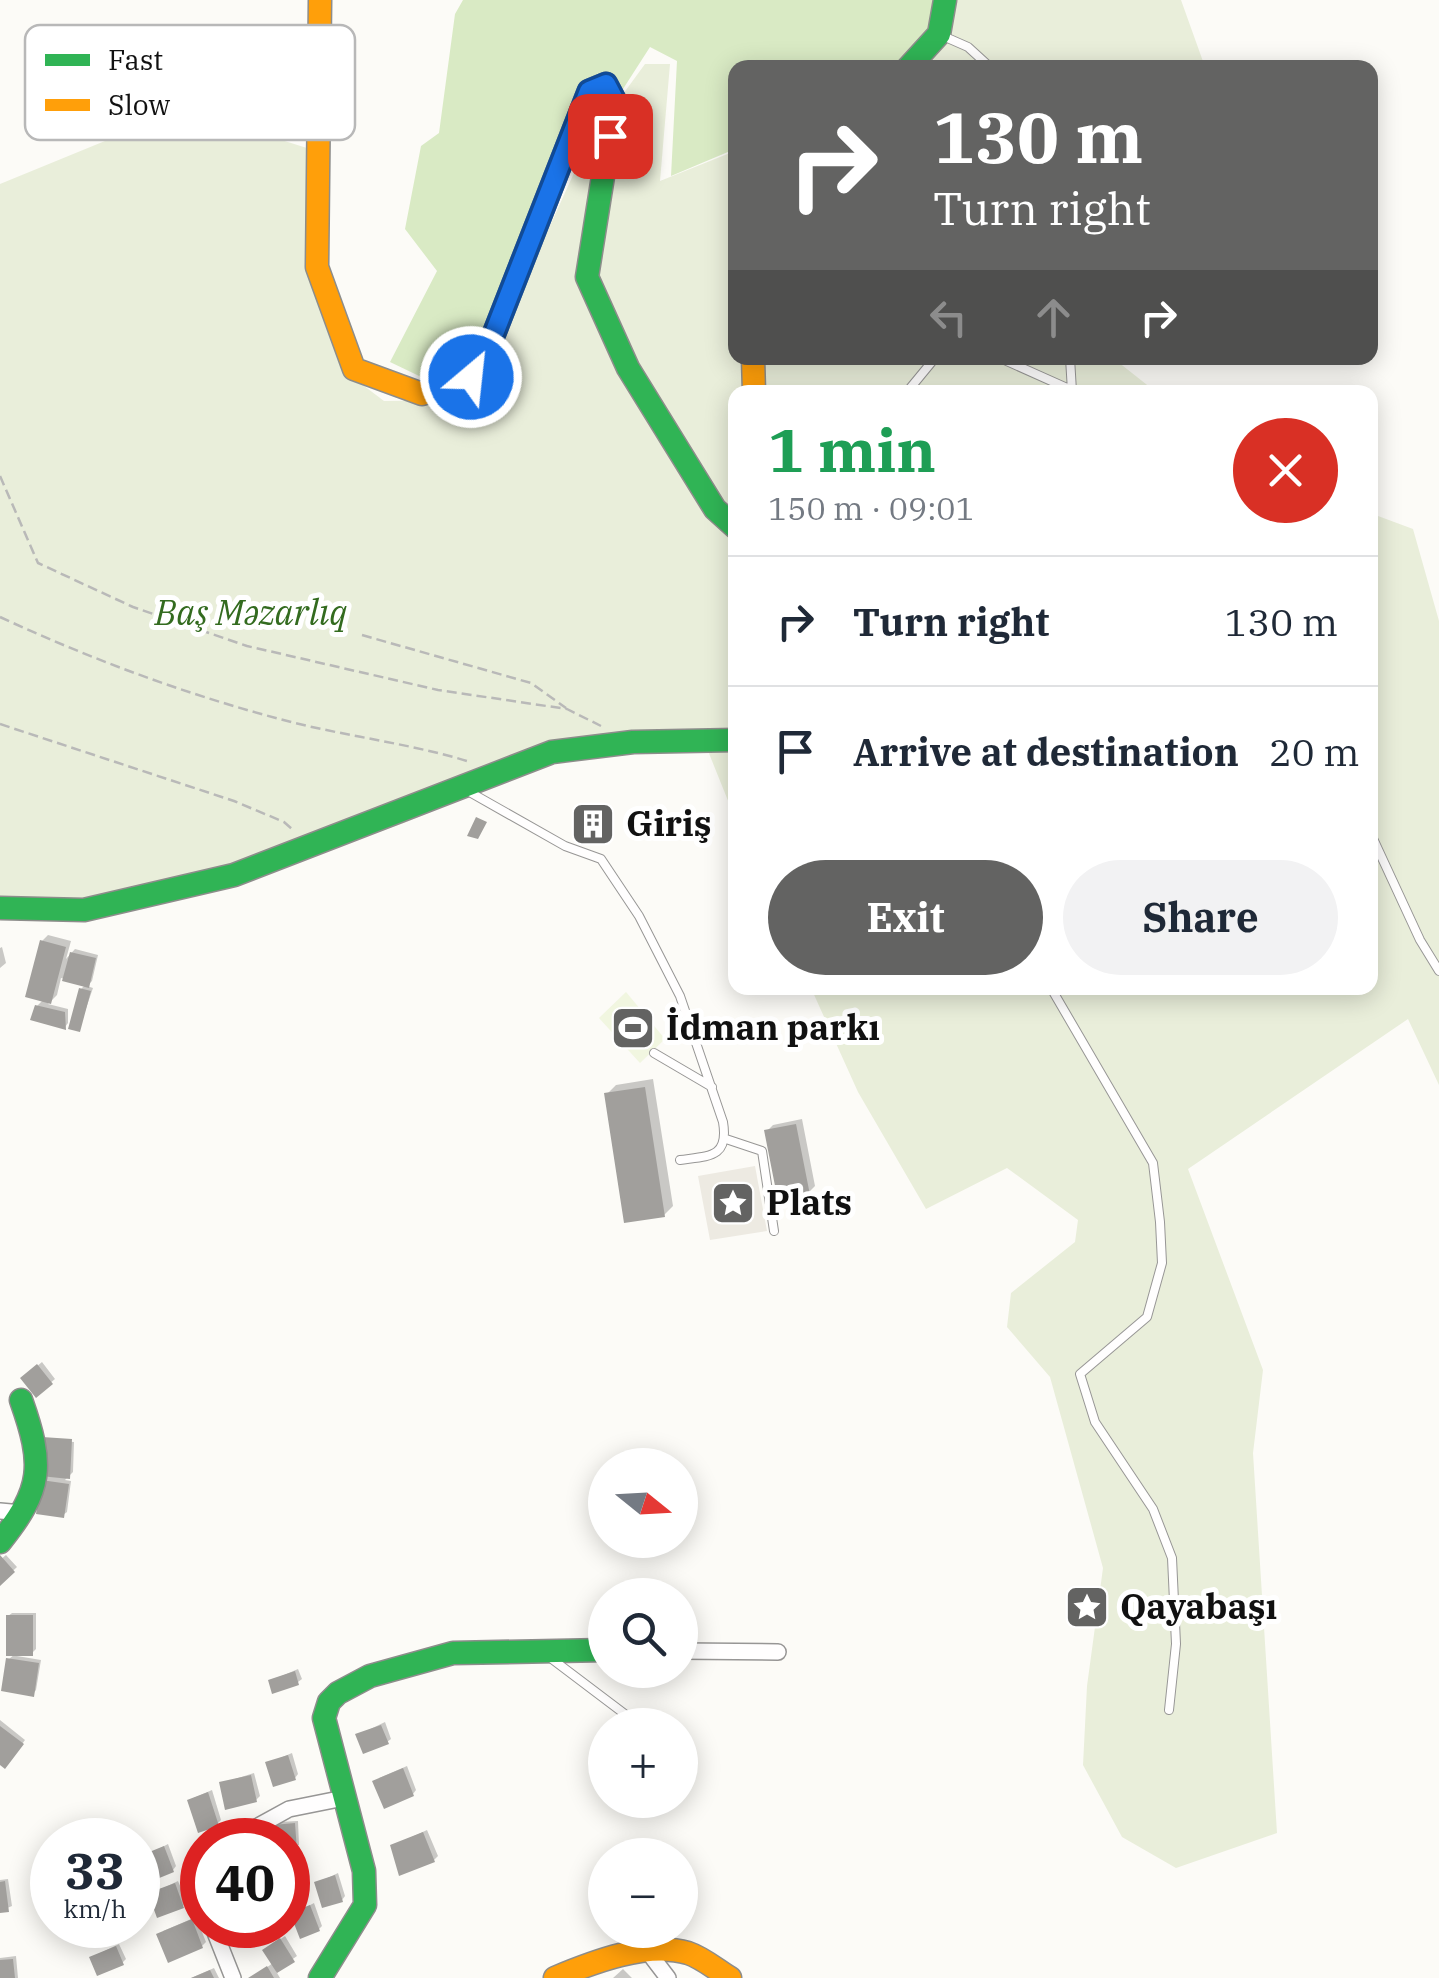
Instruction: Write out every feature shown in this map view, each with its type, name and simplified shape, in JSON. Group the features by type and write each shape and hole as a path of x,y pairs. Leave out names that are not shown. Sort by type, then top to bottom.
{"street":[{"path":"320,0 320,25"},
{"path":"915,60 938,34 945,0"},
{"path":"319,140 318,267 354,369 422,394 471,377 486,354 589,91 606,84 615,101 587,277 628,368 715,509 728,521"},
{"path":"0,908 84,910 234,875 552,752 633,742 728,740"},
{"path":"0,1542 11,1512 33,1493 31,1425 21,1400"},
{"path":"320,1978 365,1905 364,1871 324,1718 328,1702 370,1676 453,1652 588,1650"},
{"path":"698,1651 778,1652"},
{"path":"273,1818 289,1809 344,1798"},
{"path":"221,1948 233,1978"},
{"path":"555,1978 606,1956 669,1950 691,1954 730,1978"},
{"path":"649,1953 668,1978"}],"lane":[{"path":"938,34 968,47 982,60"},
{"path":"913,385 929,365"},
{"path":"1015,365 1059,385"},
{"path":"462,788 565,846 602,859 640,916 680,996 726,1139 712,1155 680,1160"},
{"path":"1378,849 1420,940 1439,971"},
{"path":"1055,995 1154,1163 1162,1262 1154,1298 1147,1317 1080,1374 1095,1422 1154,1509 1172,1558 1176,1644 1169,1710"},
{"path":"654,1053 712,1087"},
{"path":"726,1139 762,1151 774,1230"},
{"path":"540,1650 617,1708"}],"path":[{"path":"0,476 38,563 133,607 247,646 337,668 438,690 568,709"},
{"path":"0,616 60,645 176,689 502,772"},
{"path":"362,635 532,683 600,726"},
{"path":"0,724 234,800 284,822 311,847"}],"green space":[{"path":"463,0 934,0 931,29 905,60 728,60 728,152 671,176 677,61 650,47 623,89 608,79 585,90 472,363 440,386 390,362 437,271 405,229 421,146 439,133 455,14"},
{"path":"936,0 1181,0 1202,60 908,60 932,30"},
{"name":"Baş Məzarlıq","path":"645,64 670,64 660,181 728,154 728,365 1122,365 1147,385 728,385 728,801 706,746 606,739 404,823 242,881 0,909 0,184 107,140 281,140 310,149 343,370 384,401 471,400 588,142"},
{"path":"1378,516 1413,529 1439,621 1439,1085 1408,1019 1188,1169 1263,1370 1253,1453 1277,1833 1176,1868 1122,1837 1083,1765 1087,1686 1103,1568 1050,1377 1007,1327 1011,1293 1075,1242 1078,1220 1007,1168 926,1209 858,1092 814,995 1378,995"},
{"name":"İdman parkı","path":"626,992 665,1039 640,1063 599,1018"}],"shaded area":[{"name":"Plats","path":"755,1166 767,1231 710,1240 698,1176"}],"building":[{"name":"Giriş","path":"591,805 611,816 594,845 575,833"},
{"path":"476,817 487,822 478,839 467,836"},
{"path":"40,940 66,947 51,1004 25,997"},
{"path":"70,952 96,958 89,988 62,981"},
{"path":"79,988 91,991 80,1032 68,1029"},
{"path":"35,1005 65,1012 66,1030 30,1020"},
{"path":"645,1087 665,1217 624,1223 604,1093"},
{"path":"796,1124 810,1195 778,1201 764,1130"},
{"path":"37,1364 53,1384 36,1398 20,1378"},
{"path":"42,1437 72,1439 70,1479 40,1476"},
{"path":"41,1480 69,1484 64,1518 36,1514"},
{"path":"0,1555 15,1572 0,1586"},
{"path":"6,1615 33,1615 33,1656 6,1656"},
{"path":"6,1658 39,1663 34,1697 1,1691"},
{"path":"295,1671 299,1685 272,1694 268,1680"},
{"path":"381,1725 389,1744 363,1754 355,1734"},
{"path":"0,1726 24,1744 5,1769 0,1765"},
{"path":"288,1755 296,1780 273,1787 265,1762"},
{"path":"403,1768 414,1796 384,1809 372,1781"},
{"path":"251,1775 257,1802 225,1810 219,1782"},
{"path":"208,1792 216,1818 193,1818 187,1800"},
{"path":"423,1832 435,1862 399,1876 390,1845"},
{"path":"164,1846 174,1872 160,1878 160,1848"},
{"path":"335,1875 343,1902 322,1908 314,1882"},
{"path":"5,1881 9,1912 0,1913 0,1882"},
{"path":"175,1883 180,1909 160,1917 160,1889"},
{"path":"310,1905 320,1931 310,1935"},
{"path":"180,1924 180,1948 203,1948 168,1963 160,1932"},
{"path":"117,1948 124,1965 97,1976 89,1957"},
{"path":"286,1948 295,1962 277,1973 262,1950"},
{"path":"13,1959 15,1978 0,1978 0,1960"},
{"path":"267,1966 274,1978 248,1978"},
{"path":"210,1970 214,1978 191,1978"}],"traffic: fast":[{"path":"915,60 939,34 945,0"},
{"path":"441,387 471,377 486,354 589,91 606,84 615,101 587,277 628,368 715,509 728,521"},
{"path":"0,908 84,910 234,875 552,752 633,742 728,740"},
{"path":"0,1542 25,1507 35,1476 33,1442 21,1400"},
{"path":"320,1978 365,1905 364,1871 324,1718 329,1702 370,1676 453,1653 588,1650"}],"traffic: slow":[{"path":"320,0 320,25"},
{"path":"318,140 317,267 354,369 422,394 441,387"},
{"path":"753,365 754,385"},
{"path":"555,1978 603,1960 655,1950 688,1953 730,1978"}],"place":[{"name":"Giriş","path":"593,824"},
{"name":"İdman parkı","path":"633,1028"},
{"name":"Plats","path":"733,1203"},
{"name":"Qayabaşı","path":"1087,1607"}],"route":[{"path":"471,377 486,354 589,91 606,84 615,101 610,136"}]}
